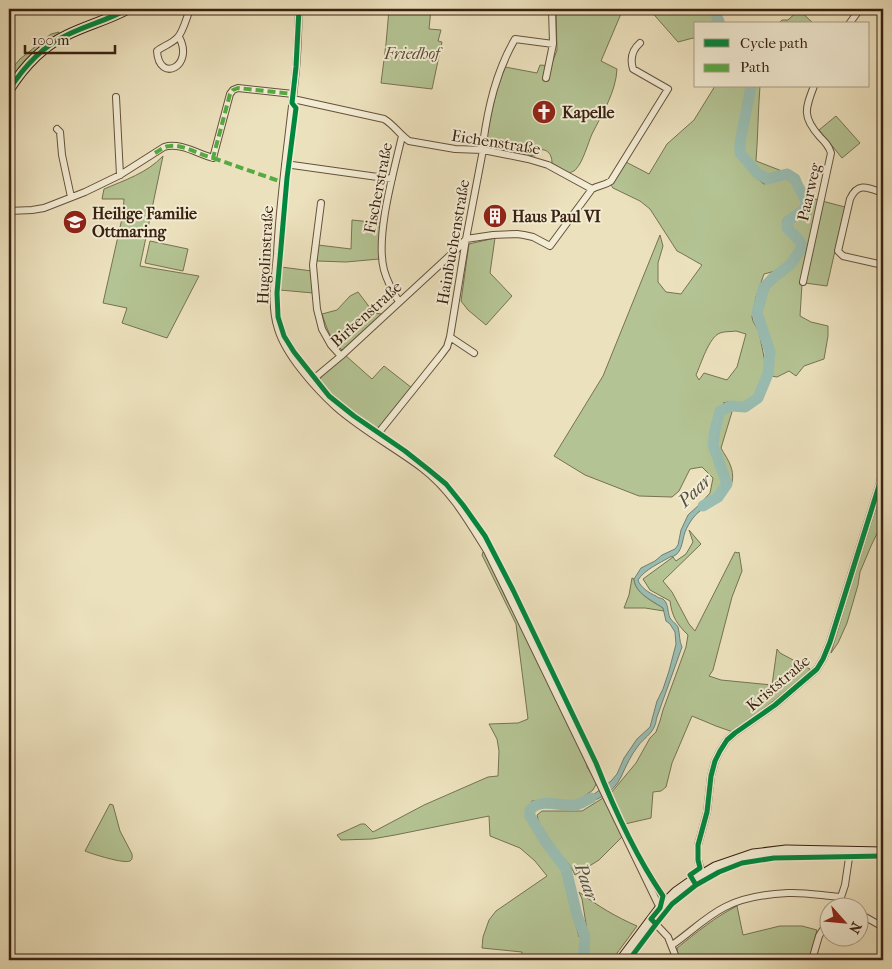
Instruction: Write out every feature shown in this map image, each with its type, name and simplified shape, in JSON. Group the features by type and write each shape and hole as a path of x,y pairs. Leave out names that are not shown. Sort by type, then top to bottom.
{"main road":[{"path":"9,90 32,60 54,43 66,35 128,9"},
{"path":"621,960 651,919 676,892 715,867 753,854 786,850 883,852"}],"street":[{"path":"179,37 182,42 182,56 178,66 174,69 169,69 160,63 157,51 179,37 190,9"},
{"name":"Hugolinstraße","path":"299,9 296,67 274,290 276,321 283,342 310,380 336,407 423,469 440,484 460,508 487,551 660,908"},
{"path":"546,78 553,44 552,9"},
{"path":"850,22 860,9"},
{"name":"Hainbuchenstraße","path":"376,436 447,347 491,98 509,50 515,39 553,44"},
{"path":"466,239 493,235 524,235 550,246 592,189 611,181 668,89 633,69 631,62 634,48 640,43"},
{"name":"Eichenstraße","path":"120,175 164,147 182,148 213,158 230,94 238,88 293,96 384,119 392,124 402,136 420,143 455,149 483,150 528,159 548,165 592,189"},
{"name":"Paarweg","path":"804,282 831,153 830,148 816,132 807,116 807,104 813,88"},
{"path":"9,211 44,208 102,185 120,175 116,98"},
{"path":"57,129 60,132 62,155 72,197"},
{"name":"Fischerstraße","path":"399,302 384,270 382,250 386,211 402,136"},
{"path":"9,164 11,178 9,186"},
{"path":"285,164 392,179"},
{"path":"883,194 863,187 853,192 838,251 844,256 883,265"},
{"path":"321,203 313,265 317,309 322,329 331,345 341,356"},
{"name":"Birkenstraße","path":"310,380 341,356 466,239"},
{"path":"450,337 474,353"},
{"name":"Kriststraße","path":"702,874 698,860 698,844 707,812 710,776 715,761 727,740 775,705 811,675 824,659 883,473"},
{"path":"842,896 850,852"},
{"path":"672,945 708,917 725,907 750,898 788,893 820,899"},
{"path":"651,919 668,937 677,960"},
{"path":"870,919 883,926"},
{"path":"812,960 820,934"}],"green space":[{"name":"Friedhof","path":"389,9 431,9 429,29 441,30 438,41 442,42 432,89 381,83"},
{"path":"556,9 623,9 601,61 617,69 614,86 581,162 576,169 569,173 552,163 550,154 544,150 538,150 535,156 514,153 515,149 500,146 499,150 488,148 486,144 493,105 505,67 537,73 540,65 551,66 557,50"},
{"path":"649,9 710,9 715,22 694,22 694,39 678,42"},
{"path":"799,10 812,22 780,22 788,20"},
{"path":"59,32 59,35 9,84 9,72 20,59 51,34"},
{"path":"714,88 760,88 756,161 782,171 770,176 757,171 755,177 764,184 783,179 790,180 797,189 803,207 784,218 783,224 784,232 798,247 785,265 764,274 756,297 752,317 759,332 766,373 761,386 755,398 746,403 723,403 732,412 721,448 731,467 732,483 728,491 721,498 716,501 715,496 700,504 710,493 713,478 702,467 690,469 679,491 672,497 639,496 585,475 554,456 603,376 660,235 663,246 658,263 658,282 666,292 681,294 702,265 677,251 650,209 640,201 613,188 611,185 626,162 649,174 667,144 694,120","holes":["736,331 746,334 737,367 727,380 704,373 699,380 696,375 712,340 722,332"]},
{"path":"836,116 860,143 842,158 819,130"},
{"path":"163,156 140,266 199,276 167,338 122,323 127,308 103,303 123,214 124,199 102,199 104,189 143,172"},
{"path":"807,197 819,200 802,284 800,316 811,322 828,326 824,359 804,366 796,376 789,371 777,377 771,376 772,353 760,315 768,290 775,280 788,272 803,249 802,241 789,227 792,220 805,212"},
{"path":"822,201 845,207 827,286 805,283"},
{"path":"352,220 381,223 379,259 346,262 317,261 318,245 351,249"},
{"path":"495,238 490,273 512,296 486,325 468,310 461,301 469,244"},
{"path":"150,241 188,249 183,271 145,263"},
{"path":"281,267 312,271 313,293 280,290"},
{"path":"358,292 374,313 382,314 342,350 327,329 322,314 337,310 350,296"},
{"path":"345,355 372,379 384,366 412,388 379,427 375,428 360,418 319,383 321,377"},
{"path":"883,486 883,521 860,572 847,623 831,653 851,585"},
{"path":"689,530 701,544 663,581 672,592 689,624 695,631 735,552 739,552 742,571 732,597 713,670 709,676 721,680 772,685 777,649 780,653 810,669 800,681 733,732 692,716 672,763 666,787 661,791 653,792 651,818 625,824 611,793 636,763 650,738 656,732 686,647 688,635 676,620 670,601 650,590 643,579 673,557 676,561 686,554 693,542"},
{"path":"483,552 587,763 587,767 596,781 593,790 580,799 567,803 547,800 532,801 528,812 545,846 561,868 579,937 587,930 579,892 607,911 637,926 612,960 521,960 522,952 482,948 483,937 489,920 496,911 547,876 535,861 520,848 490,836 489,816 372,839 341,840 337,835 361,824 365,824 373,832 424,805 488,777 498,776 499,751 497,739 489,724 518,723 528,719 516,624 482,555"},
{"path":"632,578 637,588 663,608 664,611 645,608 624,608"},
{"path":"603,798 623,836 599,860 575,875 568,863 548,840 541,828 537,815 542,811 582,811"},
{"path":"110,804 113,805 120,831 132,854 132,859 127,862 85,851"},
{"path":"737,906 743,935 780,926 802,926 817,930 809,960 680,960 677,948 713,920"}],"water":[{"path":"715,496 716,501 701,510 691,521 677,554 648,570 638,580 645,590 665,601 670,618 678,627 682,647 654,728 635,749 618,783 608,793 590,802 577,805 611,781 637,739 650,727 676,644 675,632 666,621 663,608 640,592 634,579 641,568 675,549 688,515 700,504"}],"waterway":[{"name":"Paar","path":"714,9 719,22"},
{"name":"Paar","path":"703,506 718,497 727,484 713,445 720,411 731,406 745,407 758,398 768,374 770,352 757,313 764,287 791,264 802,247 799,240 787,228 788,221 805,209 806,201 795,179 787,174 768,179 758,174 740,153 740,143 751,88"},
{"name":"Paar","path":"583,960 585,937 577,915 566,869 545,841 530,816 530,810 535,806 546,803 576,805 591,798"}],"marked path":[{"path":"155,153 166,147 175,146 213,158 230,94 233,90 238,88 293,94"},
{"path":"213,158 279,181"}],"cycle path":[{"path":"9,90 27,66 50,45 75,31 128,9"},
{"path":"299,9 292,103 296,108 287,178 277,293 278,317 284,336 294,352 329,396 354,416 405,451 446,484 485,536 596,763 626,831 643,864 663,896 660,908 651,919 656,924"},
{"path":"696,885 690,875 700,868 698,845 707,812 711,776 715,761 727,740 775,705 817,669 823,659 883,473"},
{"path":"629,960 672,904 696,885 719,872 742,863 774,858 883,856"}],"place":[{"name":"Kapelle","path":"544,112"},
{"name":"Haus Paul VI","path":"495,216"},
{"name":"Heilige Familie Ottmaring","path":"75,222"}]}
